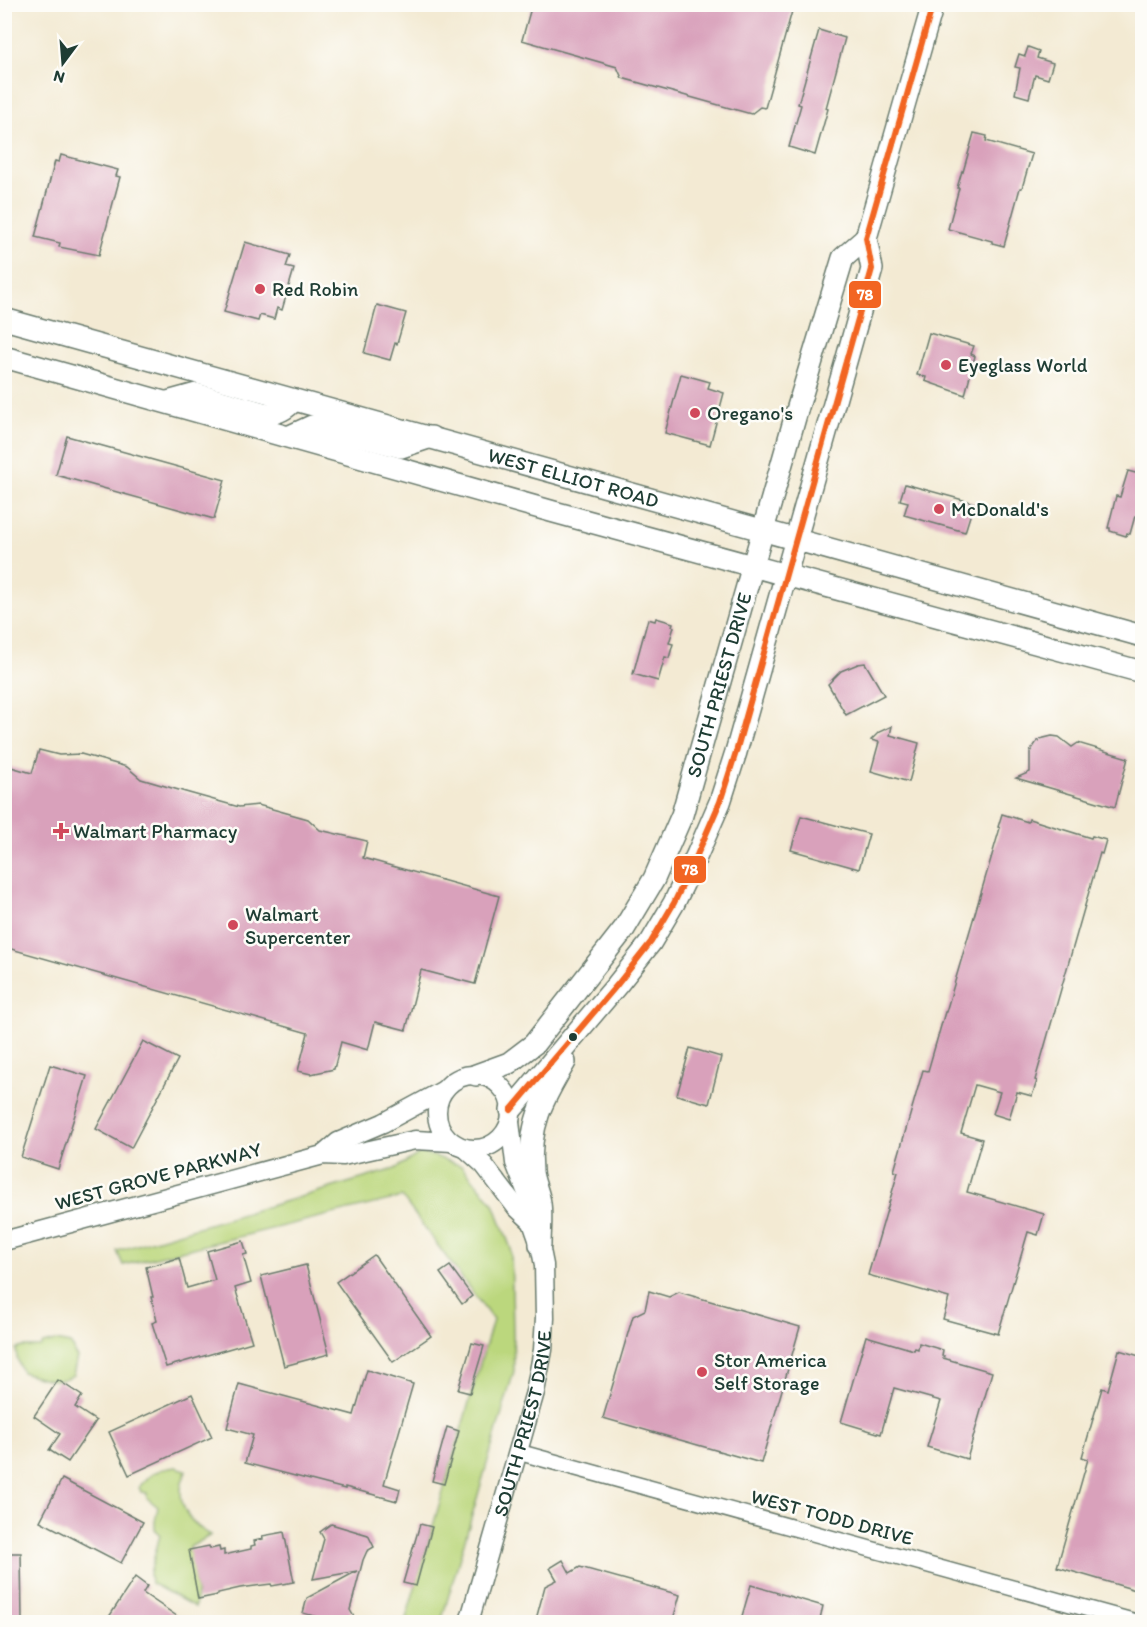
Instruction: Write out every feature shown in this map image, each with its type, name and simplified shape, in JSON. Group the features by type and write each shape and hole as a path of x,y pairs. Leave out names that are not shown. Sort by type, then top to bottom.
{"main road":[{"name":"SOUTH PRIEST DRIVE","path":"511,1116 651,942 674,903 720,802 872,269 866,238 933,4"},
{"name":"SOUTH PRIEST DRIVE","path":"476,1075 509,1063 534,1044 624,929 654,879 682,815 754,566 762,530 843,258 866,238"},
{"name":"WEST ELLIOT ROAD","path":"4,319 1143,636"},
{"name":"WEST ELLIOT ROAD","path":"4,357 523,503 1143,672"},
{"path":"166,402 196,394 267,414 285,409 294,400"},
{"path":"290,436 318,425 400,447 430,437"},
{"path":"661,926 656,915 656,907 683,847 682,815"},
{"path":"540,1245 540,1204 532,1174 532,1142 535,1123 544,1098 594,1011"}],"street":[{"path":"476,1075 487,1077 504,1090 509,1100 511,1116 505,1133 497,1141 476,1149 458,1145 444,1134 437,1112 438,1101 452,1082 463,1076 476,1075"},
{"name":"WEST GROVE PARKWAY","path":"323,1155 338,1142 383,1122 444,1090"},
{"name":"SOUTH PRIEST DRIVE","path":"469,1623 535,1392 543,1350 544,1265 532,1222 532,1206 515,1163 511,1116"},
{"name":"WEST GROVE PARKWAY","path":"4,1240 323,1155 343,1156 415,1140 458,1145"},
{"name":"SOUTH PRIEST DRIVE","path":"458,1145 484,1165 516,1207 532,1222"},
{"name":"WEST TODD DRIVE","path":"518,1452 1136,1623"}],"green space":[{"path":"420,1153 462,1166 494,1204 511,1249 514,1371 441,1622 405,1622 493,1320 402,1197 123,1265 117,1251 395,1169"},
{"path":"55,1341 70,1344 74,1349 77,1357 73,1375 55,1380 22,1372 16,1349 40,1347"},
{"path":"176,1467 186,1470 181,1489 185,1511 198,1527 211,1535 190,1547 197,1593 195,1607 151,1583 150,1573 160,1535 155,1530 158,1507 147,1498 147,1493 141,1492 139,1487 155,1472"}],"building":[{"path":"532,4 794,4 765,108 760,107 751,114 622,78 617,67 522,40"},
{"path":"819,30 845,38 815,155 789,147 801,105 798,104"},
{"path":"1028,47 1039,51 1037,58 1053,63 1048,79 1035,75 1029,98 1015,94 1020,68 1015,67 1019,54 1025,56"},
{"path":"974,133 987,136 986,141 1032,154 1004,246 948,229 959,188 957,188"},
{"path":"61,155 118,170 116,176 120,177 99,255 59,247 60,243 35,237 55,161 59,162"},
{"name":"Red Robin","path":"245,242 290,255 286,267 294,269 282,310 277,308 274,319 260,315 258,321 224,312"},
{"path":"377,305 406,313 390,360 364,353"},
{"name":"Eyeglass World","path":"929,333 974,346 971,354 975,356 965,395 925,381 926,377 917,375"},
{"name":"Oregano's","path":"681,374 710,382 708,388 724,393 710,445 665,433"},
{"path":"67,436 225,480 214,519 56,475"},
{"path":"1128,471 1143,475 1143,491 1138,517 1135,516 1130,534 1127,533 1126,536 1110,531 1108,528 1116,496 1120,497"},
{"name":"McDonald's","path":"905,484 974,503 965,532 904,515 908,502 900,500"},
{"path":"656,618 673,623 674,627 669,643 673,644 669,658 665,657 658,681 633,674 648,619 655,621"},
{"path":"865,663 884,695 846,715 828,684 841,671"},
{"path":"892,726 890,735 919,743 909,782 871,771 879,742 871,740 879,732"},
{"path":"1059,737 1072,747 1078,743 1128,758 1115,807 1016,778 1030,772 1030,752 1036,743 1040,739"},
{"name":"Walmart Supercenter","path":"39,750 59,755 81,754 127,767 141,779 189,793 239,807 258,805 308,819 320,830 367,841 363,858 499,896 475,984 421,970 406,1030 375,1022 368,1050 341,1042 334,1069 311,1074 298,1071 308,1033 4,947 4,765 32,773"},
{"path":"1002,814 1106,840 1102,854 1100,853 1032,1096 1017,1092 1009,1119 993,1114 1000,1092 975,1085 961,1133 982,1139 967,1192 1044,1214 1038,1235 1028,1232 998,1334 943,1319 949,1298 868,1275 898,1172 894,1171 923,1070 928,1071 1000,828 998,827"},
{"path":"801,816 869,834 859,869 791,850"},
{"path":"143,1041 178,1059 131,1148 96,1129"},
{"path":"690,1048 721,1057 709,1104 677,1095"},
{"path":"50,1065 87,1076 58,1169 21,1157"},
{"path":"243,1241 247,1254 243,1255 251,1283 235,1288 252,1342 166,1367 152,1323 157,1321 146,1267 179,1258 187,1288 215,1280 207,1251"},
{"path":"374,1255 431,1336 393,1362 336,1282"},
{"path":"306,1265 329,1354 284,1366 261,1276"},
{"path":"450,1266 472,1296 462,1304 440,1273"},
{"name":"Stor America Self Storage","path":"649,1291 669,1297 679,1292 800,1327 761,1463 603,1418 633,1316 645,1310"},
{"path":"866,1336 914,1350 918,1349 919,1343 943,1350 943,1358 992,1372 967,1459 927,1447 941,1401 894,1388 881,1434 841,1422"},
{"path":"472,1343 484,1346 470,1393 458,1390"},
{"path":"1119,1350 1143,1357 1143,1579 1139,1591 1057,1567 1088,1459 1082,1457 1102,1388 1108,1390"},
{"path":"367,1370 413,1384 384,1484 400,1489 397,1501 245,1463 253,1435 227,1428 239,1384 354,1415"},
{"path":"58,1380 82,1396 75,1407 96,1421 68,1462 49,1450 60,1434 34,1416"},
{"path":"192,1394 212,1437 129,1475 109,1432"},
{"path":"447,1427 459,1431 444,1484 432,1481"},
{"path":"62,1479 143,1522 121,1563 40,1521"},
{"path":"331,1524 368,1535 374,1547 367,1551 363,1560 350,1610 354,1617 345,1623 303,1613 307,1598 357,1571 313,1579 324,1539 320,1532"},
{"path":"420,1524 432,1527 416,1586 403,1583"},
{"path":"284,1532 294,1582 240,1588 198,1599 189,1550 209,1546 210,1549 219,1547 220,1551 224,1550 224,1555 251,1549 251,1546 255,1545 254,1541 263,1539 262,1536"},
{"path":"4,1553 21,1553 22,1623 4,1623"},
{"path":"563,1560 570,1573 580,1567 680,1595 672,1623 535,1623 545,1586 557,1580 550,1568"},
{"path":"135,1577 147,1586 143,1593 187,1623 105,1623"},
{"path":"751,1585 823,1606 819,1623 740,1623"}],"transit line":[{"name":"78","path":"511,1110 651,942 674,903 720,802 872,269 866,238 933,4"}],"place":[{"name":"Red Robin","path":"260,289"},
{"name":"Eyeglass World","path":"946,365"},
{"name":"Oregano's","path":"695,413"},
{"name":"McDonald's","path":"939,509"},
{"name":"Walmart Pharmacy","path":"61,831"},
{"name":"Walmart Supercenter","path":"233,925"},
{"name":"Stor America Self Storage","path":"702,1372"}]}
